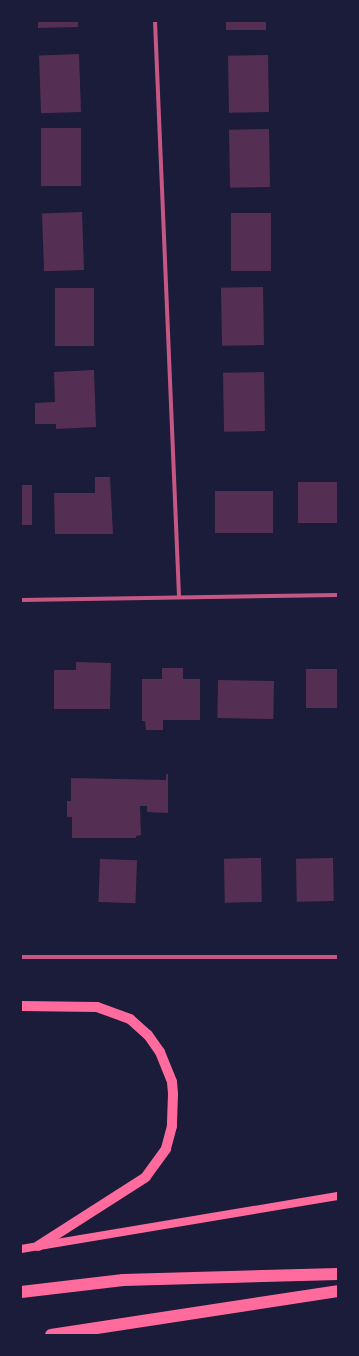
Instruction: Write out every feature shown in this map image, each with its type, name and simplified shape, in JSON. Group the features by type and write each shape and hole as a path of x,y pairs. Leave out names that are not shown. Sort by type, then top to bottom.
{"highway":[{"path":"21,1292 123,1280 338,1274"},
{"path":"52,1335 338,1292"}],"main road":[{"path":"21,1006 97,1007 130,1019 148,1035 160,1052 170,1075 173,1094 172,1126 166,1149 146,1177 38,1246"},
{"path":"21,1249 338,1196"}],"street":[{"path":"155,21 179,597"},
{"path":"21,600 338,594"},
{"path":"21,957 338,957"}],"building":[{"path":"38,21 78,21 78,27 38,28"},
{"path":"226,21 266,21 266,30 226,30"},
{"path":"79,54 81,112 41,113 39,55"},
{"path":"268,55 269,112 229,113 228,56"},
{"path":"41,128 81,128 81,186 41,186"},
{"path":"269,129 270,187 230,188 229,130"},
{"path":"82,212 84,270 44,271 42,213"},
{"path":"231,213 271,213 271,271 231,271"},
{"path":"263,287 264,345 222,346 221,288"},
{"path":"55,288 94,288 94,346 55,346"},
{"path":"94,370 96,427 56,429 56,424 35,424 35,403 55,402 54,372"},
{"path":"264,372 265,431 224,432 223,373"},
{"path":"95,477 110,477 113,534 55,534 54,493 95,493"},
{"path":"298,482 338,482 338,523 298,523"},
{"path":"21,485 32,485 32,525 21,525"},
{"path":"215,491 273,491 273,533 215,533"},
{"path":"76,662 111,663 110,709 54,709 54,670 76,670"},
{"path":"162,668 183,668 183,679 200,679 200,720 163,720 163,730 146,730 145,721 142,721 142,679 162,679"},
{"path":"306,669 338,669 338,708 306,708"},
{"path":"218,680 274,681 273,719 217,718"},
{"path":"166,774 168,774 168,813 147,812 147,806 140,806 141,835 136,836 136,838 72,838 72,817 67,817 67,801 71,801 71,778 166,780"},
{"path":"261,858 262,902 225,903 224,859"},
{"path":"333,858 334,901 297,902 296,859"},
{"path":"100,859 137,860 135,903 98,902"}]}
